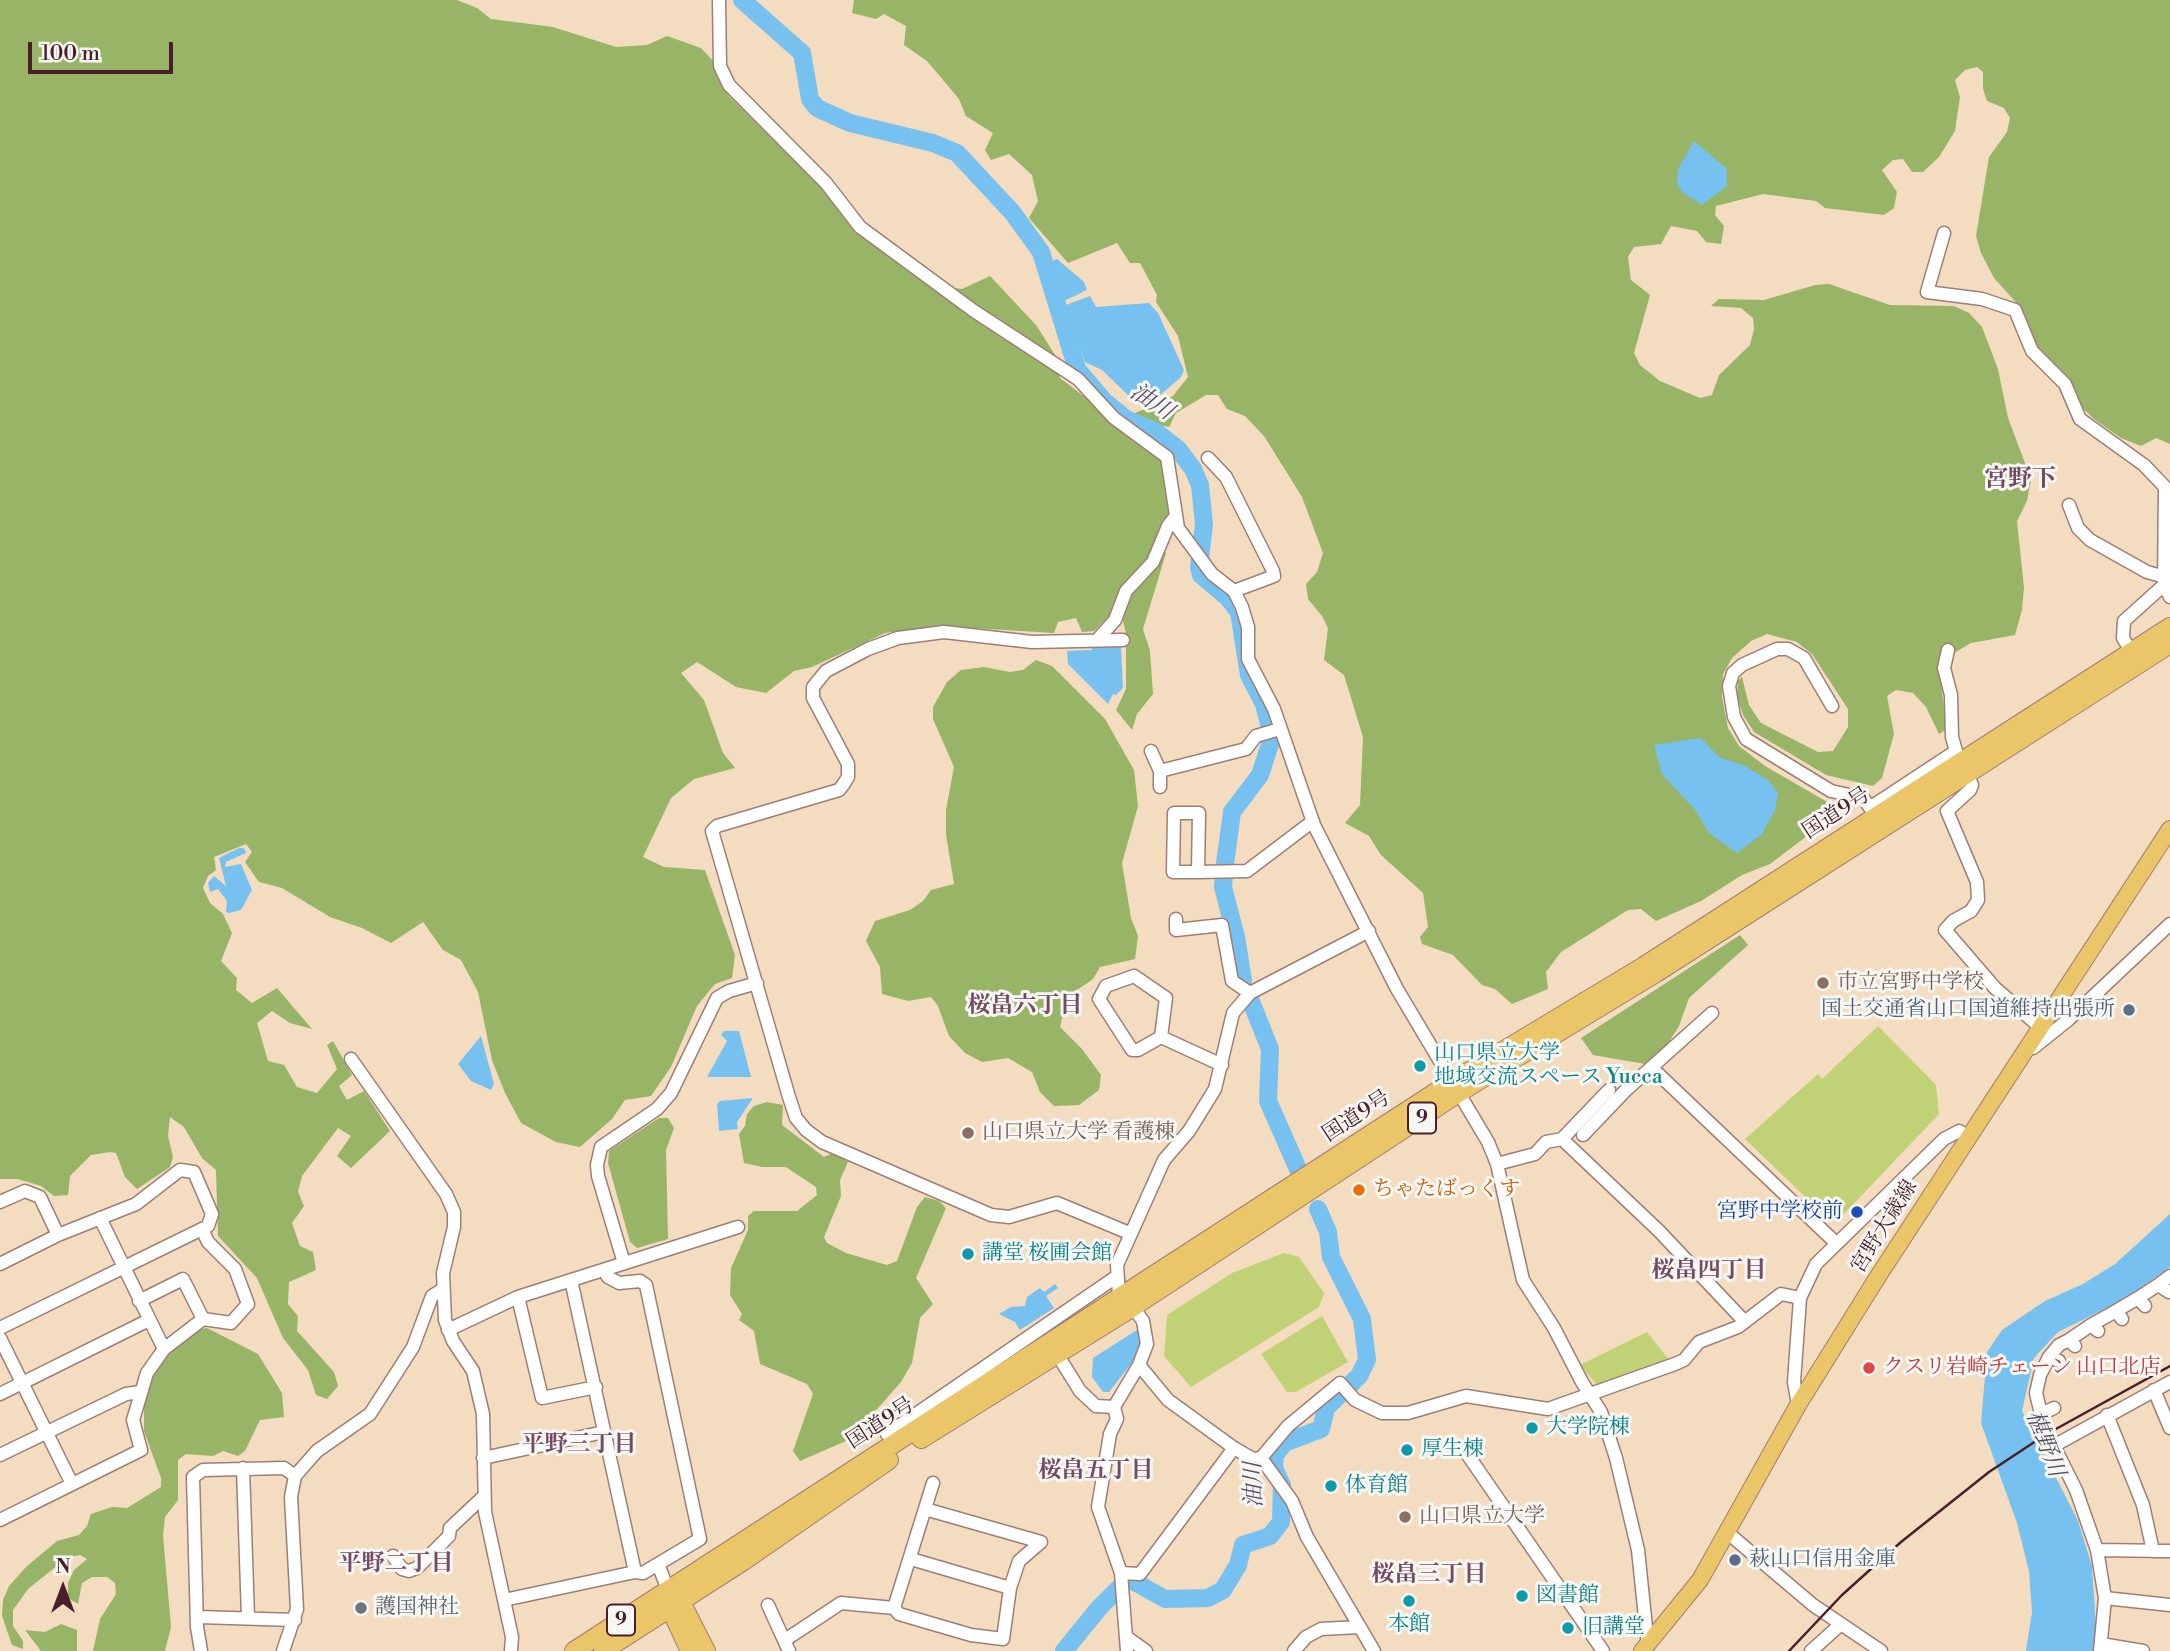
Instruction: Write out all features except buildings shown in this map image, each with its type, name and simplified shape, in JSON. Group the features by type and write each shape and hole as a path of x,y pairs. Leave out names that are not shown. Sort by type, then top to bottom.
{"highway":[{"name":"国道9号","path":"1457,1086 1656,973 1967,773 2135,658 2170,627"},
{"name":"国道9号","path":"603,1651 673,1600 1644,966 1874,811 2135,658 2170,644"},
{"name":"国道9号","path":"574,1651 673,1600 1058,1353 1126,1302"},
{"path":"673,1600 690,1651"},
{"path":"673,1600 706,1651"}],"main road":[{"name":"宮野大歳線","path":"1645,1648 1682,1605 1728,1534 1798,1405 1968,1136 2170,829"}],"street":[{"path":"719,1 720,66 739,97 826,183 871,237 974,311 1078,379 1114,418 1137,437 1163,452 1172,477 1178,528 1212,574 1234,591 1248,627 1248,659 1280,729 1312,821 1397,989 1457,1086 1497,1164 1523,1280 1592,1395 1616,1458 1638,1550 1645,1648"},
{"path":"1944,233 1927,292 1982,299 2015,310 2032,351 2065,384 2080,419 2144,465 2165,487 2166,586"},
{"path":"1208,458 1226,477 1273,570 1274,576 1234,591"},
{"path":"2069,505 2078,528 2090,540 2147,572 2166,586"},
{"path":"1097,640 1115,620 1126,591 1153,562 1168,526 1175,517"},
{"path":"2135,658 2123,638 2124,621 2166,586"},
{"path":"1123,640 1032,642 962,633 925,634 898,638 868,649 817,678 813,698 848,764 848,777 844,785 839,790 716,826 712,831 796,1118 806,1130 822,1142 991,1215 1009,1217 1058,1203 1129,1233"},
{"path":"1832,706 1804,658 1788,649 1777,649 1742,665 1733,673 1729,686 1734,717 1746,739 1831,791 1863,798 1874,811 1956,751 1952,737 1951,695 1944,668 1948,650"},
{"path":"1160,771 1246,749 1256,736 1280,729"},
{"path":"1151,751 1160,771 1160,787"},
{"path":"1967,773 1972,785 1970,790 1947,811 1977,882 1978,900 1971,911 1953,920 1945,930 1995,988 2040,1027"},
{"path":"1198,872 1199,813 1174,813 1173,872 1198,872 1253,868 1312,821"},
{"path":"2026,1048 2033,1048 2068,1020 2170,924"},
{"path":"1176,929 1222,925 1233,981 1250,993"},
{"path":"1146,1651 1127,1644 1121,1573 1098,1507 1110,1434 1117,1419 1114,1407 1139,1365 1147,1343 1143,1321 1126,1302 1116,1277 1117,1265 1129,1233 1164,1160 1189,1131 1215,1089 1233,1013 1250,993 1369,931"},
{"path":"1134,976 1166,998 1161,1037 1138,1050 1132,1050 1099,999 1106,986 1134,976"},
{"path":"624,1263 598,1177 601,1147 657,1109 671,1093 717,998 729,991 757,983"},
{"path":"1583,1135 1625,1091 1653,1069 1712,1013"},
{"path":"1161,1037 1222,1065"},
{"path":"351,1059 451,1203 455,1220 443,1289 448,1330 468,1360 476,1380 483,1413 484,1497 512,1637 511,1651"},
{"path":"1653,1069 1836,1244"},
{"path":"1562,1139 1609,1090"},
{"path":"1798,1405 1794,1382 1800,1298 1816,1264 1944,1139 1959,1132 1968,1136"},
{"path":"1497,1164 1535,1154 1553,1138 1562,1139 1659,1231 1745,1322"},
{"path":"0,1264 58,1235 136,1204 180,1170 194,1172 212,1214 208,1226 0,1328"},
{"path":"0,1202 25,1191 40,1197 58,1235"},
{"path":"100,1218 164,1349"},
{"path":"448,1330 519,1297 738,1227"},
{"path":"0,1520 141,1450 133,1420 147,1373 164,1349 203,1319 231,1323 248,1304 235,1269 208,1242 202,1229"},
{"path":"504,1600 635,1572 643,1573 700,1539 646,1285 640,1281 620,1283 608,1277 604,1270"},
{"path":"2054,1408 2041,1414 2036,1393 2040,1375 2054,1359 2059,1345 2072,1343 2163,1289 2170,1276"},
{"path":"887,1434 1116,1277"},
{"path":"139,1301 183,1279 203,1319"},
{"path":"571,1280 635,1572"},
{"path":"283,1651 295,1620 295,1551 290,1497 295,1476 317,1451 370,1413 412,1347 432,1296 443,1289"},
{"path":"1139,1365 1168,1400 1253,1459 1261,1458 1288,1426 1340,1383 1355,1400 1382,1413 1408,1413 1466,1396 1548,1409 1684,1360 1699,1342 1745,1322 1764,1304 1781,1294 1800,1298"},
{"path":"519,1297 542,1398 596,1387"},
{"path":"0,1394 149,1320"},
{"path":"0,1338 72,1484"},
{"path":"1058,1353 1080,1391 1096,1406 1114,1407"},
{"path":"2143,1651 2101,1648 2105,1598 2097,1550 2076,1490 2055,1448 2170,1382"},
{"path":"2154,1390 2170,1428"},
{"path":"0,1455 126,1394 140,1392"},
{"path":"2107,1416 2143,1505 2153,1551"},
{"path":"483,1458 604,1432"},
{"path":"1121,1573 1140,1574 1234,1448"},
{"path":"1463,1448 1603,1651"},
{"path":"1261,1458 1292,1501 1307,1537 1374,1651"},
{"path":"201,1651 193,1477 203,1469 243,1468 284,1468 295,1476"},
{"path":"243,1468 248,1618"},
{"path":"894,1608 933,1483"},
{"path":"393,1556 402,1569 410,1571 417,1568 449,1536 450,1528 484,1497"},
{"path":"768,1605 787,1646 841,1603 894,1608 899,1614 948,1629 1003,1639 1010,1588 1019,1561 1041,1542 925,1509"},
{"path":"1728,1534 1813,1605 1881,1651"},
{"path":"2097,1550 2170,1551"},
{"path":"911,1559 1010,1588"},
{"path":"657,1564 673,1600"},
{"path":"2105,1598 2170,1605"},
{"path":"198,1617 295,1620"},
{"path":"1811,1651 1840,1624"},
{"path":"1294,1651 1306,1637 1321,1629 1360,1627"}],"green space":[{"path":"0,0 457,0 477,8 491,19 553,27 616,47 647,45 667,36 701,48 714,62 729,96 818,184 855,232 928,285 962,289 990,276 1036,325 1059,361 1060,378 1112,418 1164,441 1175,453 1164,464 1169,519 1156,540 1166,553 1143,629 1150,651 1153,694 1137,714 1132,730 1116,710 1126,689 1126,633 1122,617 1109,616 1094,631 1082,632 1076,618 1058,622 1054,633 939,626 885,633 812,667 794,671 766,693 736,687 697,662 681,673 704,700 723,753 735,768 694,779 671,798 643,857 664,867 705,870 735,955 732,978 715,984 697,1006 671,1067 651,1096 625,1100 612,1119 580,1147 556,1142 521,1123 492,1060 478,992 461,960 443,950 423,922 391,943 362,928 330,917 282,888 259,882 245,862 252,852 246,844 214,857 216,870 208,876 203,888 210,903 223,914 232,933 221,961 237,978 236,990 252,1003 277,988 312,1029 290,1023 272,1011 257,1023 268,1061 284,1065 297,1087 317,1093 337,1069 327,1045 333,1041 352,1075 339,1086 347,1100 364,1091 390,1131 351,1168 337,1156 351,1136 338,1128 302,1176 298,1192 304,1206 292,1223 300,1246 313,1252 316,1270 289,1282 288,1304 298,1316 297,1331 334,1372 338,1386 327,1399 316,1395 308,1370 283,1338 257,1278 218,1236 216,1170 202,1158 184,1127 170,1117 168,1136 173,1157 170,1167 137,1189 125,1177 116,1153 110,1152 91,1155 70,1176 68,1195 54,1196 41,1186 18,1179 0,1179"},
{"path":"854,0 2170,0 2170,444 2156,438 2141,446 2121,438 2094,419 2079,404 2068,378 2036,345 2021,308 1994,278 1981,253 1976,236 1989,157 2007,132 2010,118 2004,108 1987,101 1983,89 1983,72 1977,67 1965,70 1955,80 1960,97 1955,131 1939,157 1923,172 1912,172 1903,159 1893,160 1882,170 1897,192 1894,208 1884,215 1825,208 1816,201 1763,194 1716,206 1715,215 1724,226 1721,244 1706,242 1697,231 1671,226 1661,244 1634,247 1628,257 1631,280 1650,295 1634,353 1640,365 1660,381 1700,398 1712,395 1719,375 1750,345 1754,329 1753,318 1741,308 1711,306 1719,299 1764,300 1815,285 1829,284 1890,305 1954,306 1969,313 1982,327 1998,369 2008,418 2031,479 2027,501 2017,521 2024,588 2022,610 2015,635 1971,643 1954,653 1940,676 1947,729 1939,734 1926,707 1913,693 1896,690 1887,696 1894,734 1882,778 1873,786 1826,775 1754,732 1743,715 1737,696 1738,681 1742,677 1749,705 1761,723 1818,752 1833,751 1848,727 1848,709 1812,654 1797,642 1767,634 1751,641 1732,658 1723,674 1722,697 1728,728 1739,746 1765,766 1829,803 1839,805 1840,811 1770,864 1742,875 1701,901 1656,921 1641,909 1628,910 1561,952 1546,972 1548,989 1512,1004 1495,989 1482,985 1453,955 1422,944 1420,937 1428,927 1423,893 1381,855 1369,836 1345,823 1360,805 1363,737 1344,675 1324,660 1328,628 1308,599 1306,584 1317,572 1323,553 1302,497 1264,436 1245,416 1227,409 1218,395 1206,395 1176,413 1169,427 1153,424 1133,414 1173,396 1188,377 1178,336 1156,302 1157,295 1140,263 1130,263 1117,243 1068,263 1029,218 1038,201 1032,175 1009,154 991,160 985,150 993,133 966,116 959,99 927,61 904,45 906,26 884,14 876,19 852,13"},
{"path":"1036,660 1052,666 1105,719 1134,770 1138,806 1122,863 1131,918 1138,936 1135,959 1100,967 1093,979 1067,997 1060,1027 1082,1049 1101,1075 1099,1090 1079,1105 1054,1106 1040,1092 1032,1072 1008,1058 982,1062 965,1053 949,1036 938,1006 931,997 908,1001 882,994 880,967 866,941 875,921 910,910 923,901 931,890 954,884 946,834 946,810 954,767 933,719 933,707 947,682 961,670 984,667 1010,672 1023,670"},
{"path":"1740,935 1748,945 1689,998 1679,1026 1662,1053 1645,1064 1593,1055 1581,1038"},
{"path":"1878,1026 1936,1085 1939,1114 1842,1216 1833,1218 1823,1214 1745,1139 1818,1074 1822,1079"},
{"path":"767,1102 783,1105 782,1125 824,1157 831,1154 848,1162 840,1180 841,1196 824,1237 827,1243 846,1253 887,1265 897,1261 917,1207 925,1197 939,1201 946,1208 916,1278 933,1304 920,1318 912,1363 901,1382 871,1416 871,1430 800,1461 793,1451 813,1394 807,1384 760,1364 754,1331 739,1320 742,1314 730,1295 731,1268 748,1230 748,1216 754,1211 797,1211 817,1195 816,1187 786,1167 762,1167 744,1163 739,1134 745,1126 747,1114 754,1106"},
{"path":"659,1118 668,1118 674,1128 666,1150 668,1239 637,1248 630,1242 608,1163 609,1151"},
{"path":"1284,1253 1299,1257 1324,1293 1319,1307 1191,1387 1164,1356 1167,1315 1232,1273"},
{"path":"1322,1316 1348,1362 1296,1392 1287,1392 1261,1354"},
{"path":"207,1328 258,1354 282,1393 284,1417 260,1420 245,1451 238,1456 223,1451 213,1456 186,1454 178,1460 178,1500 165,1517 163,1535 171,1627 165,1651 93,1651 100,1619 116,1594 115,1583 107,1577 92,1577 82,1583 78,1604 68,1598 68,1583 74,1570 87,1559 80,1555 68,1557 28,1589 13,1610 13,1626 23,1641 23,1649 12,1645 2,1616 3,1600 9,1586 26,1567 57,1541 79,1535 87,1526 91,1514 112,1507 127,1508 161,1487 161,1478 144,1431 144,1404 154,1373 168,1352 201,1329"},
{"path":"1647,1332 1670,1361 1615,1383 1597,1385 1580,1365"},
{"path":"61,1624 77,1630 77,1651 41,1651 25,1630 45,1632"}],"water":[{"path":"1694,141 1727,169 1727,186 1702,205 1682,192 1677,185 1678,169"},
{"path":"1057,259 1084,282 1087,290 1064,301 1050,262"},
{"path":"1090,296 1096,307 1149,303 1158,313 1184,370 1181,377 1151,403 1135,402 1102,370 1085,362 1065,308 1068,304"},
{"path":"1093,646 1121,647 1123,688 1116,695 1113,694 1108,704 1068,664 1067,651 1092,650"},
{"path":"1701,738 1719,757 1745,766 1768,780 1778,793 1775,810 1762,834 1737,853 1709,833 1696,811 1662,774 1654,745"},
{"path":"244,848 246,853 226,862 225,867 241,864 252,890 241,910 229,913 226,912 227,901 218,889 210,892 208,883 214,876 226,886 219,858"},
{"path":"724,1031 739,1031 751,1077 707,1077 727,1041 721,1035"},
{"path":"481,1036 494,1084 491,1090 471,1081 458,1064"},
{"path":"753,1098 737,1122 738,1129 719,1131 717,1104 720,1101"},
{"path":"2170,1214 2170,1267 2125,1299 2058,1332 2034,1358 2022,1411 2078,1521 2092,1566 2096,1627 2093,1651 2026,1651 2032,1612 2029,1571 2017,1523 1981,1423 1987,1352 2002,1330 2045,1301 2083,1284 2115,1264"},
{"path":"1055,1284 1058,1288 1046,1296 1054,1308 1020,1330 1015,1322 999,1314 1011,1307 1025,1306 1027,1297 1040,1288 1044,1292"},
{"path":"1140,1328 1142,1344 1131,1364 1109,1392 1103,1392 1092,1377 1093,1358"}],"waterway":[{"name":"油川","path":"742,0 802,53 810,99 817,108 850,123 933,143 957,153 1012,212 1041,252 1077,369 1104,401 1126,419 1155,431 1178,449 1193,469 1200,485 1204,524 1199,567 1201,575 1228,598 1239,612 1249,675 1264,704 1270,728 1271,741 1260,775 1232,812 1225,864 1223,887 1236,937 1243,980"},
{"name":"油川","path":"1250,999 1270,1049 1268,1101 1298,1169"},
{"name":"油川","path":"1064,1651 1099,1608 1125,1582 1133,1581 1165,1599 1208,1598 1223,1590 1238,1565 1243,1545 1270,1536 1281,1522 1282,1485 1274,1468 1275,1455 1284,1443 1321,1429 1326,1408 1359,1376 1367,1360 1362,1319 1331,1257 1328,1232 1318,1209"}],"railway":[{"path":"1789,1651 1842,1595 1901,1542 1989,1472 2045,1435 2170,1366"}],"place":[{"name":"市立宮野中学校","path":"1823,983"},
{"name":"国土交通省山口国道維持出張所","path":"2129,1010"},
{"name":"山口県立大学 地域交流スペース Yucca","path":"1420,1066"},
{"name":"山口県立大学 看護棟","path":"968,1133"},
{"name":"ちゃたばっくす","path":"1359,1190"},
{"name":"宮野中学校前","path":"1857,1212"},
{"name":"講堂 桜圃会館","path":"968,1254"},
{"name":"クスリ岩崎チェーン 山口北店","path":"1869,1368"},
{"name":"大学院棟","path":"1532,1428"},
{"name":"厚生棟","path":"1407,1450"},
{"name":"体育館","path":"1331,1486"},
{"name":"山口県立大学","path":"1405,1517"},
{"name":"萩山口信用金庫","path":"1735,1560"},
{"name":"図書館","path":"1522,1596"},
{"name":"本館","path":"1409,1601"},
{"name":"護国神社","path":"361,1608"},
{"name":"旧講堂","path":"1568,1628"}],"district":[{"name":"宮野下","path":"2020,480"},
{"name":"桜畠六丁目","path":"1025,1006"},
{"name":"桜畠四丁目","path":"1709,1271"},
{"name":"平野三丁目","path":"579,1445"},
{"name":"桜畠五丁目","path":"1096,1471"},
{"name":"平野二丁目","path":"396,1564"},
{"name":"桜畠三丁目","path":"1429,1575"}],"water label":[{"name":"椹野川","path":"2044,1444"}]}
